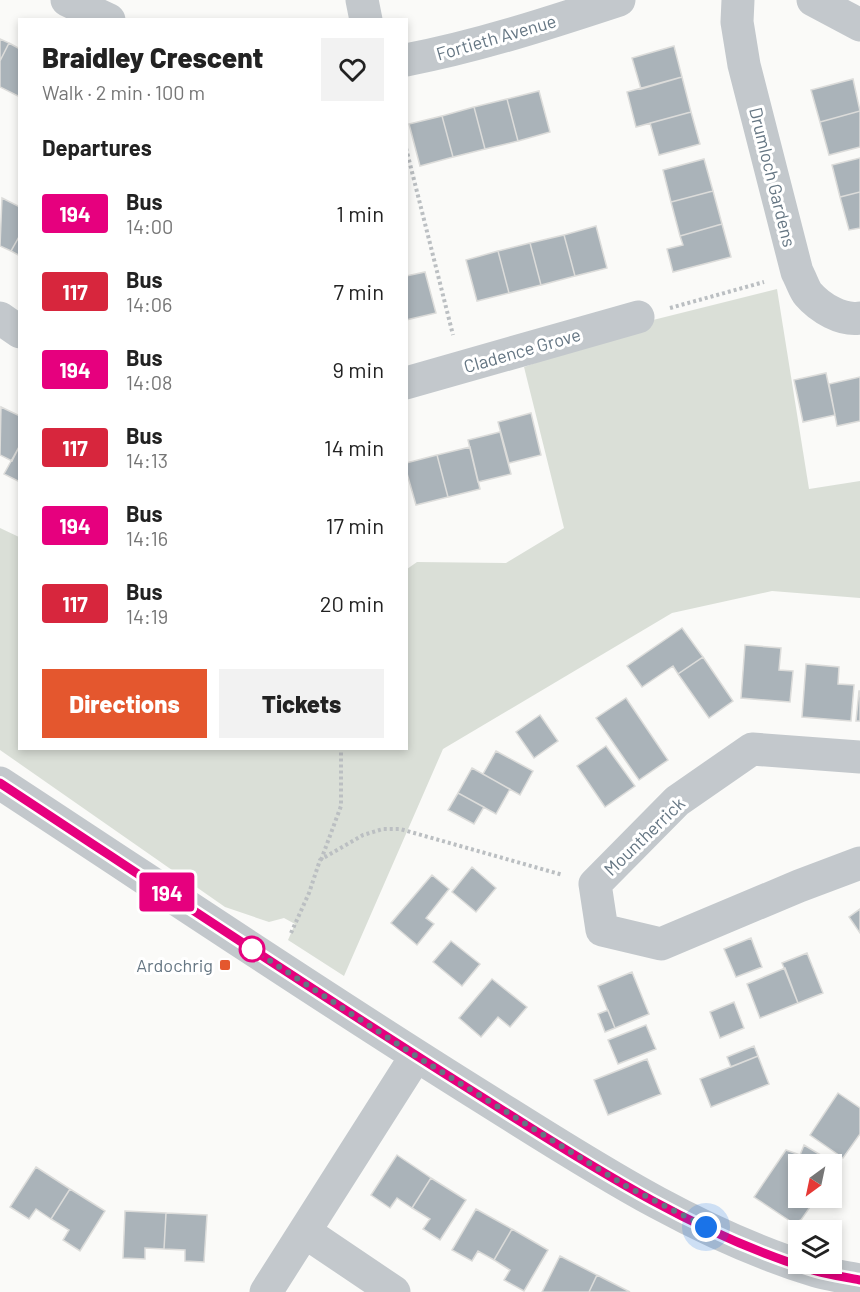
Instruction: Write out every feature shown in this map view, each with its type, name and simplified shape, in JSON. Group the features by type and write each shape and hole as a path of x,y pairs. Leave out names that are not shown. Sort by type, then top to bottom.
{"street":[{"path":"67,0 105,18"},
{"path":"362,0 366,18"},
{"name":"Fortieth Avenue","path":"408,60 519,32 618,0"},
{"name":"Drumloch Gardens","path":"738,0 737,22 744,65 797,272 808,294 822,307 837,315 860,318"},
{"path":"813,0 860,26"},
{"name":"Cladence Grove","path":"408,382 638,317"},
{"path":"0,318 18,331"},
{"name":"Mountherrick","path":"860,758 752,749 677,801 595,884 602,930 661,944 860,863"},
{"path":"0,783 416,1056 626,1186 673,1211 770,1256 818,1272 860,1280"},
{"path":"266,1292 416,1056"},
{"path":"305,1232 394,1292"}],"path":[{"path":"408,156 461,368"},
{"path":"638,317 797,272"},
{"path":"277,964 309,893 341,806 341,750"},
{"path":"320,860 363,835 383,829 400,829 595,884"}],"shaded area":[{"path":"777,289 809,489 860,481 860,598 772,591 672,613 443,749 344,976 288,940 295,924 284,918 269,922 225,907 0,750 0,528 18,537 18,750 408,750 408,568 417,562 506,563 564,528 524,367 653,320"}],"building":[{"path":"0,39 9,43 0,61"},
{"path":"9,43 18,48 18,96 0,87 0,61"},
{"path":"674,46 682,77 641,89 632,58"},
{"path":"682,77 691,112 636,127 627,92"},
{"path":"853,79 860,111 820,122 811,90"},
{"path":"539,91 550,132 518,141 507,99"},
{"path":"507,99 518,141 485,149 474,107"},
{"path":"474,107 485,149 453,157 442,116"},
{"path":"860,111 860,147 829,155 820,122"},
{"path":"691,112 700,144 659,155 650,123"},
{"path":"442,116 453,157 420,166 409,124"},
{"path":"860,158 860,192 840,197 832,165"},
{"path":"704,159 713,191 671,202 663,170"},
{"path":"713,191 722,224 680,236 671,202"},
{"path":"860,192 860,228 849,230 840,197"},
{"path":"2,198 18,206 18,239 11,251 0,246"},
{"path":"722,224 731,257 673,272 667,249 683,245 680,236"},
{"path":"596,226 607,268 575,276 564,235"},
{"path":"564,235 575,276 541,285 530,243"},
{"path":"18,239 18,255 11,251"},
{"path":"530,243 541,285 509,293 498,251"},
{"path":"498,251 509,293 477,301 466,260"},
{"path":"425,272 436,313 408,320 408,276"},
{"path":"826,373 835,415 803,422 794,380"},
{"path":"860,377 860,421 837,426 829,384"},
{"path":"1,407 18,415 18,449 12,461 0,455"},
{"path":"531,413 541,455 509,463 498,422"},
{"path":"500,432 511,474 478,482 468,440"},
{"path":"470,447 480,489 448,497 437,455"},
{"path":"18,449 18,481 4,474"},
{"path":"437,455 448,497 416,505 408,477 408,462"},
{"path":"682,628 703,657 678,674 673,666 642,687 627,666"},
{"path":"745,645 781,648 779,670 793,671 790,702 741,698"},
{"path":"703,657 733,701 709,718 678,674"},
{"path":"806,664 839,667 838,684 854,685 851,721 802,717"},
{"path":"859,691 860,721 856,721"},
{"path":"626,698 668,760 639,780 596,718"},
{"path":"540,715 558,741 534,758 516,732"},
{"path":"606,746 635,786 605,807 577,766"},
{"path":"496,751 533,771 520,795 483,774"},
{"path":"472,768 510,789 496,814 458,793"},
{"path":"458,793 484,807 474,824 448,810"},
{"path":"472,867 496,888 476,912 452,892"},
{"path":"432,875 449,889 426,918 434,924 417,945 391,923"},
{"path":"860,909 860,933 849,917"},
{"path":"751,938 762,967 736,977 724,949"},
{"path":"451,941 480,964 462,986 433,962"},
{"path":"807,953 823,993 798,1003 782,963"},
{"path":"785,968 798,1003 760,1018 747,984"},
{"path":"632,972 649,1014 615,1028 598,986"},
{"path":"492,979 527,1007 510,1027 498,1017 481,1037 459,1018"},
{"path":"734,1002 744,1028 720,1038 710,1012"},
{"path":"608,1010 615,1028 605,1032 598,1014"},
{"path":"646,1025 656,1049 618,1064 608,1040"},
{"path":"754,1046 758,1056 731,1067 727,1057"},
{"path":"758,1056 769,1084 711,1107 700,1079"},
{"path":"647,1059 661,1094 608,1115 594,1080"},
{"path":"838,1093 860,1108 860,1134 843,1158 842,1154 837,1154 810,1135"},
{"path":"804,1145 819,1154 800,1154"},
{"path":"786,1150 797,1154 788,1154 788,1208 809,1208 801,1220 788,1220 754,1197"},
{"path":"397,1155 431,1178 412,1208 397,1198 390,1208 371,1195"},
{"path":"36,1167 70,1189 51,1219 36,1209 29,1219 10,1207"},
{"path":"431,1178 466,1200 440,1240 423,1229 430,1219 412,1208"},
{"path":"70,1189 105,1211 80,1251 63,1240 69,1230 51,1219"},
{"path":"476,1209 512,1229 494,1260 478,1251 472,1261 452,1250"},
{"path":"125,1211 166,1213 164,1249 145,1248 145,1259 123,1258"},
{"path":"166,1213 207,1215 204,1262 185,1261 185,1250 164,1249"},
{"path":"512,1229 548,1250 524,1291 504,1280 510,1270 494,1260"},
{"path":"560,1256 597,1275 589,1292 542,1292"},
{"path":"597,1275 630,1292 589,1292"}],"bus line":[{"name":"194","path":"0,783 416,1056 626,1186 673,1211 770,1256 818,1272 860,1280"}],"place":[{"name":"Ardochrig","path":"225,965"}],"route":[{"path":"252,949 416,1056 626,1186 706,1227"}]}
